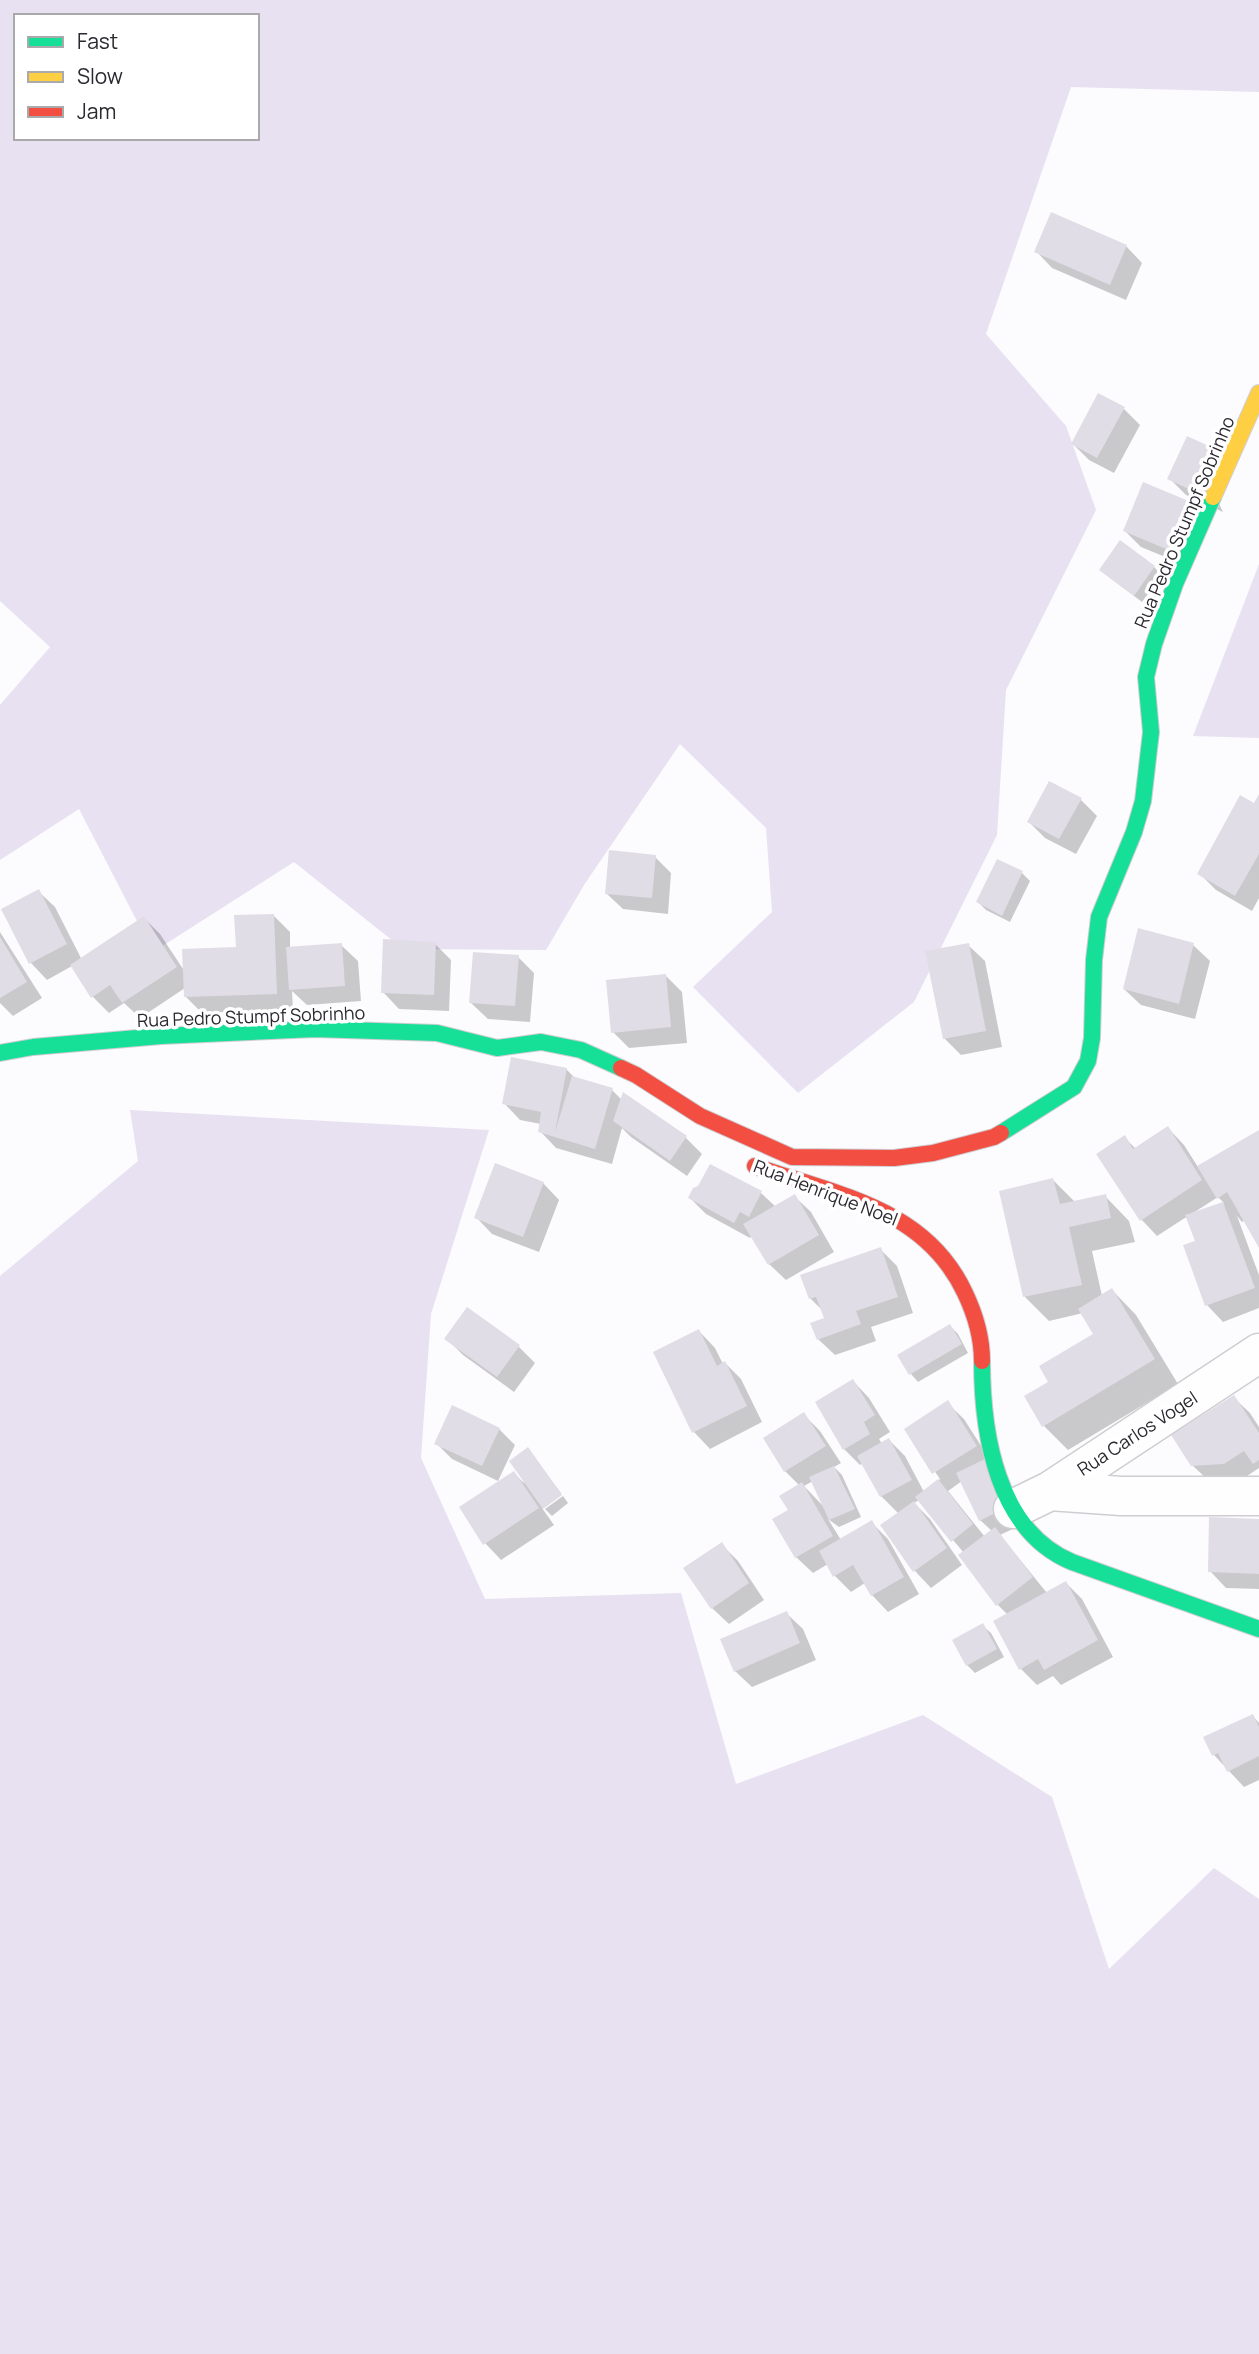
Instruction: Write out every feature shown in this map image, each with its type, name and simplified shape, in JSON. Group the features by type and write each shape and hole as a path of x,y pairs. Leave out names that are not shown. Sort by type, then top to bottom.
{"street":[{"name":"Rua Pedro Stumpf Sobrinho","path":"0,1054 33,1048 161,1036 315,1029 437,1033 497,1048 541,1042 581,1050 636,1075 700,1116 792,1157 894,1158 933,1153 994,1137 1074,1087 1088,1061 1092,1038 1094,960 1100,917 1134,832 1143,800 1151,732 1146,677 1154,644 1175,584 1259,394"},
{"name":"Rua Henrique Noel","path":"700,1116 750,1164 883,1211 921,1234 949,1264 978,1324 982,1346 982,1383 993,1457 1013,1509 1030,1534 1047,1550 1157,1595 1259,1629"},
{"name":"Rua Carlos Vogel","path":"1013,1509 1050,1491 1259,1353"},
{"path":"1050,1491 1121,1496 1259,1496"}],"shaded area":[{"path":"0,0 1259,0 1259,92 1071,87 986,334 1066,426 1096,510 1006,690 997,835 914,1002 798,1093 693,987 772,912 766,828 680,744 584,885 546,950 403,949 294,862 153,952 79,809 0,860 0,705 50,647 0,601"},
{"path":"1259,564 1259,738 1193,736"},
{"path":"130,1110 489,1130 431,1314 421,1458 485,1599 681,1593 736,1784 923,1715 1052,1797 1109,1969 1214,1868 1259,1899 1259,2354 0,2354 0,1276 138,1161"}],"building":[{"path":"1051,212 1127,245 1110,285 1034,252"},
{"path":"1098,393 1125,407 1097,458 1071,444"},
{"path":"1187,436 1226,454 1206,497 1167,479"},
{"path":"1143,482 1191,502 1171,551 1123,531"},
{"path":"1120,540 1155,566 1134,596 1099,570"},
{"path":"1049,781 1082,798 1059,839 1027,822"},
{"path":"1259,794 1259,854 1235,896 1197,874 1240,795 1254,803"},
{"path":"609,850 656,855 652,898 605,894"},
{"path":"997,859 1023,871 1002,916 976,902"},
{"path":"39,889 67,944 29,964 1,909"},
{"path":"274,914 277,994 184,997 182,949 236,947 234,915"},
{"path":"144,916 177,967 122,1003 110,985 91,998 70,965"},
{"path":"1138,928 1194,943 1179,1004 1123,989"},
{"path":"0,937 27,982 0,998"},
{"path":"383,939 436,942 434,995 381,993"},
{"path":"342,943 345,986 289,990 286,947"},
{"path":"969,943 986,1031 943,1039 925,951"},
{"path":"473,952 519,955 515,1006 469,1003"},
{"path":"666,974 671,1027 611,1033 606,980"},
{"path":"511,1057 567,1068 555,1132 572,1076 613,1088 595,1149 538,1132 541,1112 502,1104"},
{"path":"623,1092 687,1136 670,1161 613,1121"},
{"path":"1168,1126 1202,1180 1140,1221 1096,1154 1125,1135 1133,1149"},
{"path":"1259,1130 1259,1248 1227,1192 1217,1199 1197,1166"},
{"path":"495,1163 544,1182 523,1237 474,1218"},
{"path":"710,1164 762,1191 749,1217 740,1212 734,1223 688,1198"},
{"path":"1053,1178 1060,1204 1106,1194 1111,1218 1069,1227 1082,1285 1023,1297 999,1191"},
{"path":"795,1194 819,1235 768,1265 743,1224"},
{"path":"1223,1202 1255,1288 1205,1306 1183,1245 1195,1241 1185,1215"},
{"path":"881,1247 898,1297 856,1311 861,1324 817,1340 810,1323 824,1318 816,1297 809,1299 800,1275"},
{"path":"1112,1288 1155,1359 1042,1427 1024,1396 1048,1382 1039,1366 1093,1334 1078,1309"},
{"path":"467,1307 520,1345 497,1377 444,1339"},
{"path":"950,1324 962,1344 909,1375 897,1355"},
{"path":"699,1329 717,1366 725,1361 747,1406 692,1433 653,1352"},
{"path":"853,1379 875,1415 864,1422 870,1434 843,1450 815,1402"},
{"path":"1234,1395 1259,1433 1259,1460 1253,1464 1244,1451 1224,1464 1191,1466 1171,1435"},
{"path":"948,1400 977,1446 932,1474 904,1429"},
{"path":"452,1405 500,1428 482,1466 434,1444"},
{"path":"804,1412 826,1446 784,1472 763,1438"},
{"path":"889,1438 912,1480 880,1497 857,1456"},
{"path":"528,1447 562,1495 543,1509 509,1461"},
{"path":"985,1459 1008,1507 979,1521 956,1473"},
{"path":"834,1466 855,1509 829,1520 809,1477"},
{"path":"514,1471 539,1508 483,1545 459,1507"},
{"path":"938,1479 973,1524 951,1542 915,1497"},
{"path":"802,1482 833,1536 795,1558 772,1519 788,1510 779,1496"},
{"path":"914,1501 947,1548 913,1572 880,1525"},
{"path":"1209,1517 1259,1519 1259,1574 1208,1572"},
{"path":"872,1520 904,1577 871,1596 853,1565 833,1577 819,1551"},
{"path":"995,1527 1033,1577 996,1606 958,1555"},
{"path":"722,1542 749,1583 711,1609 683,1568"},
{"path":"1066,1581 1098,1640 1044,1670 1038,1659 1019,1670 993,1621"},
{"path":"787,1611 800,1643 734,1672 720,1639"},
{"path":"983,1623 997,1649 966,1666 952,1640"},
{"path":"1253,1714 1259,1727 1259,1756 1227,1772 1218,1753 1212,1756 1203,1737"}],"traffic: fast":[{"path":"1001,1133 1074,1087 1088,1061 1092,1038 1094,960 1099,917 1134,832 1143,801 1151,732 1146,677 1154,644 1175,584 1213,497"},
{"path":"0,1053 33,1047 161,1036 315,1029 437,1033 497,1048 541,1042 581,1050 621,1068"},
{"path":"982,1361 991,1449 999,1477 1026,1528 1047,1547 1072,1562 1259,1629"}],"traffic: slow":[{"path":"1213,497 1259,393"}],"traffic: jam":[{"path":"621,1068 700,1116 792,1157 894,1158 933,1153 1001,1133"},
{"path":"755,1166 875,1208 927,1241 948,1264 965,1293 977,1326 982,1361"}]}
